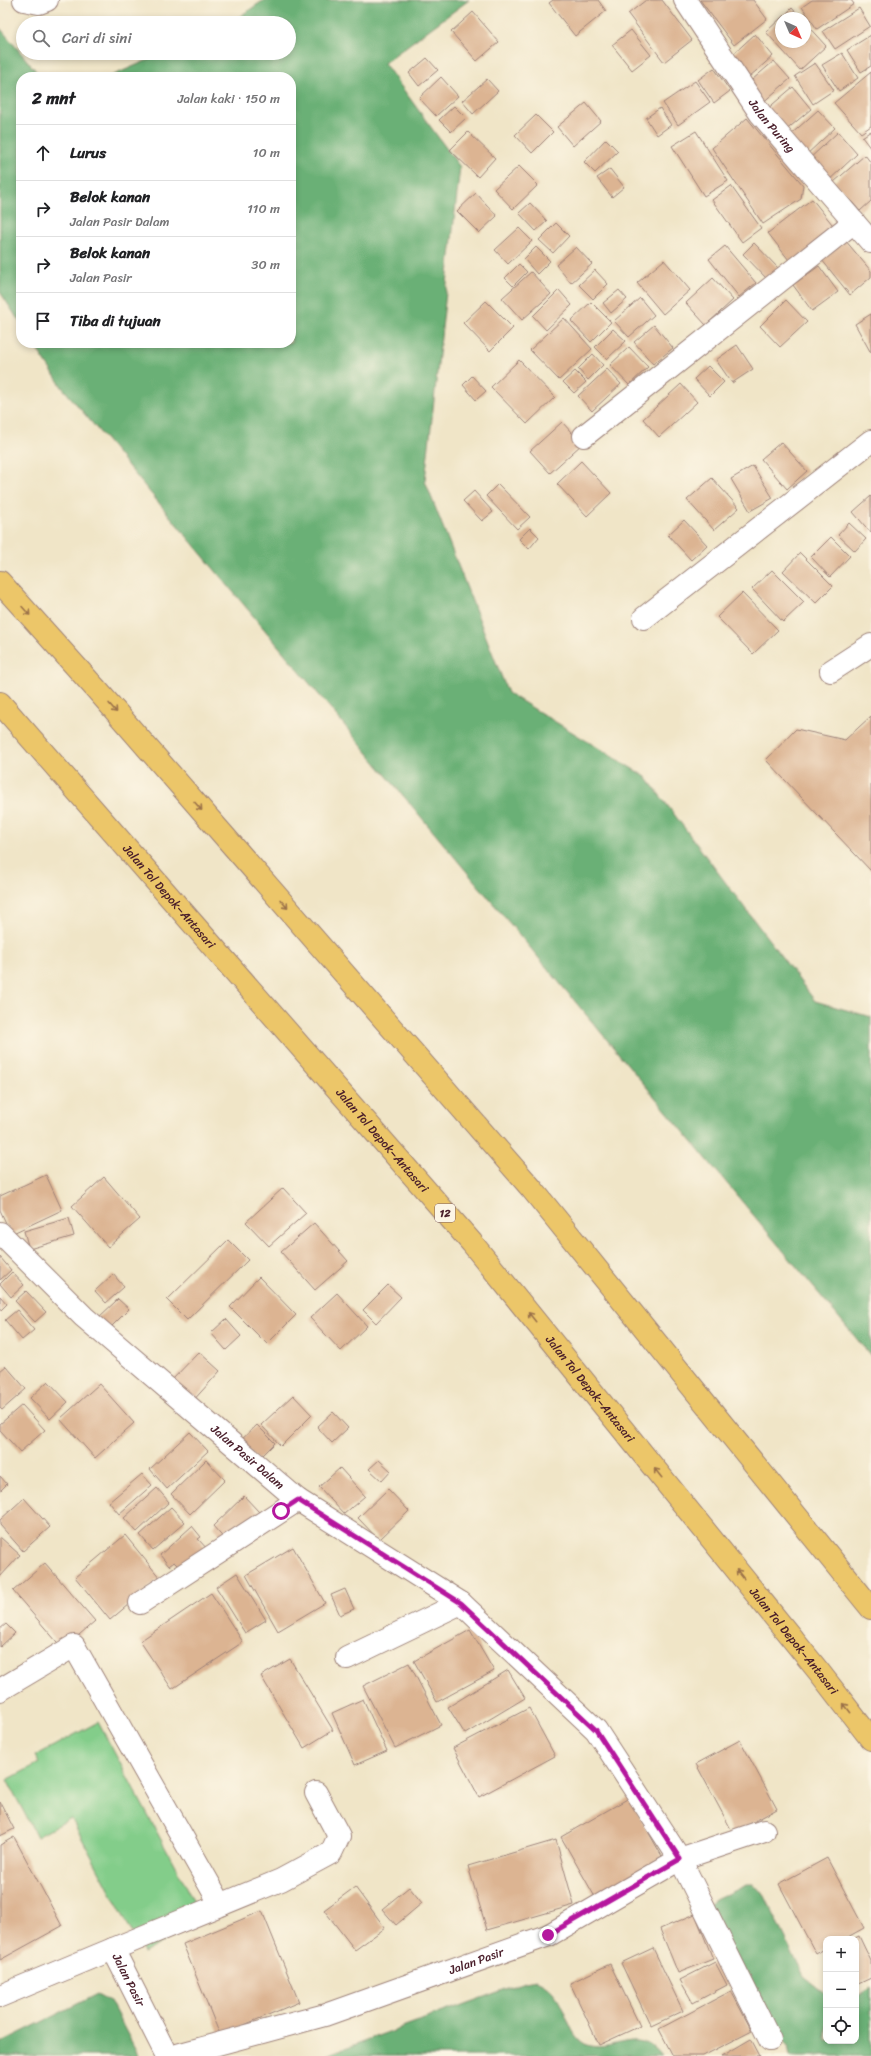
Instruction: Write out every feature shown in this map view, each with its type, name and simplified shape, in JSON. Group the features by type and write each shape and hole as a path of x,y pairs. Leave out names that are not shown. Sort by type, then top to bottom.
{"highway":[{"path":"0,582 97,690 532,1189 871,1608"},
{"name":"Jalan Tol Depok–Antasari","path":"0,703 472,1243 815,1667 871,1739"}],"street":[{"path":"24,0 39,3 47,0"},
{"name":"Jalan Puring","path":"685,0 760,113 871,242"},
{"path":"584,436 854,222"},
{"path":"644,618 871,441"},
{"path":"831,671 871,645"},
{"name":"Jalan Pasir Dalam","path":"0,1233 84,1317 298,1500 461,1603 596,1730 680,1859 770,2040"},
{"path":"140,1603 298,1500"},
{"path":"347,1658 461,1603"},
{"path":"0,1690 74,1646 221,1905"},
{"path":"113,1949 281,1880 331,1854 339,1836 316,1793"},
{"name":"Jalan Pasir","path":"173,2056 325,2015 548,1935 680,1859 764,1830"},
{"name":"Jalan Pasir","path":"0,1996 113,1949 168,2056"}],"green space":[{"path":"264,0 469,0 384,63 460,167 425,481 508,693 646,777 815,1001 871,1017 871,1356 62,387 36,348 296,348 296,72 120,72 148,60 296,60 296,16 240,16"},
{"path":"0,28 16,47 16,60 27,60 37,72 16,72 16,316 0,292"},
{"path":"98,1722 204,1920 143,1953 71,1818 37,1837 7,1780 39,1763 35,1756"},
{"path":"747,1885 753,1885 763,1892 804,1977 823,1992 823,2044 859,2044 859,1994 871,1987 871,2056 790,2056 788,2046 708,1917 709,1905 715,1900"},
{"path":"536,1980 547,1986 554,1994 560,2003 573,2031 585,2044 595,2047 633,2041 642,2042 652,2047 661,2056 323,2056 525,1982"},
{"path":"97,1994 110,2001 139,2056 0,2056 0,2043"}],"building":[{"path":"553,0 598,0 606,11 575,36 549,3"},
{"path":"646,0 662,0 692,40 664,62 628,14"},
{"path":"700,0 753,0 767,19 734,45"},
{"path":"812,0 851,0 854,4 817,29 811,20 811,12 805,12 802,7"},
{"path":"792,8 796,12 788,12"},
{"path":"859,8 870,26 835,49 823,31"},
{"path":"473,12 499,42 477,61 451,32"},
{"path":"775,24 775,42 766,32"},
{"path":"631,30 651,55 632,70 612,45"},
{"path":"811,30 826,46 800,70 780,48 811,48"},
{"path":"755,34 773,56 749,77 731,56"},
{"path":"871,35 871,66 861,72 847,50"},
{"path":"842,53 858,78 839,91 822,65"},
{"path":"427,58 438,70 419,86 409,73"},
{"path":"774,61 790,79 761,104 745,86"},
{"path":"815,63 834,90 813,104 795,76"},
{"path":"714,68 730,91 714,103 698,80"},
{"path":"871,72 871,126 861,133 834,103"},
{"path":"441,77 458,96 436,116 419,98"},
{"path":"487,79 498,91 473,114 462,101"},
{"path":"695,81 710,102 678,125 663,103"},
{"path":"793,87 811,109 784,132 766,110"},
{"path":"586,103 601,121 573,146 557,127"},
{"path":"454,106 466,118 451,132 439,120"},
{"path":"660,108 671,125 657,135 646,118"},
{"path":"818,110 835,128 805,156 788,137"},
{"path":"536,115 553,132 532,153 515,135"},
{"path":"747,118 803,185 801,199 763,224 712,148"},
{"path":"696,131 728,181 704,196 672,146"},
{"path":"871,131 871,149 862,137"},
{"path":"468,132 495,158 478,177 450,150"},
{"path":"838,132 857,154 827,182 808,160"},
{"path":"606,139 618,151 595,173 584,162"},
{"path":"865,155 871,163 871,201 860,211 834,182"},
{"path":"519,166 538,185 513,209 494,189"},
{"path":"610,169 624,187 612,197 597,178"},
{"path":"731,186 761,228 742,242 712,200"},
{"path":"476,193 497,216 479,233 457,211"},
{"path":"812,199 836,229 792,264 768,233"},
{"path":"530,203 547,221 536,231 519,213"},
{"path":"556,223 569,236 553,253 539,240"},
{"path":"519,228 532,241 508,264 495,250"},
{"path":"845,240 871,271 871,277 850,295 822,260"},
{"path":"754,243 780,270 769,281 743,254"},
{"path":"725,246 756,283 739,297 709,259"},
{"path":"536,247 550,261 537,274 524,259"},
{"path":"576,247 592,264 571,283 556,265"},
{"path":"664,260 690,290 663,314 637,283"},
{"path":"519,264 527,272 513,286 505,278"},
{"path":"819,266 838,292 812,311 793,285"},
{"path":"595,270 608,284 593,299 579,285"},
{"path":"531,272 551,294 522,320 502,298"},
{"path":"713,278 733,300 706,325 686,303"},
{"path":"559,290 572,305 546,330 533,316"},
{"path":"619,290 627,299 611,313 603,303"},
{"path":"640,298 654,315 629,337 614,321"},
{"path":"786,300 807,322 780,347 760,326"},
{"path":"486,301 513,328 490,351 463,323"},
{"path":"591,302 611,322 591,342 571,321"},
{"path":"871,314 871,353 855,324"},
{"path":"564,318 592,349 559,380 530,350"},
{"path":"654,325 673,348 653,364 634,342"},
{"path":"613,329 626,341 607,359 595,347"},
{"path":"737,345 753,369 732,383 716,360"},
{"path":"629,347 648,367 629,385 610,365"},
{"path":"593,354 603,365 588,380 578,369"},
{"path":"519,360 555,397 527,424 491,387"},
{"path":"708,366 724,382 710,396 694,379"},
{"path":"607,369 621,384 592,411 578,396"},
{"path":"575,371 586,382 574,393 563,382"},
{"path":"472,376 486,391 476,400 463,385"},
{"path":"681,384 697,402 659,437 643,419"},
{"path":"562,422 582,444 550,473 530,451"},
{"path":"781,442 807,471 787,489 761,459"},
{"path":"581,461 611,493 587,516 557,484"},
{"path":"753,466 773,498 750,511 731,479"},
{"path":"712,478 739,508 714,530 687,500"},
{"path":"498,484 530,517 517,529 486,496"},
{"path":"474,491 493,512 482,521 463,501"},
{"path":"871,496 871,533 853,512"},
{"path":"684,520 707,545 691,560 668,535"},
{"path":"849,523 866,539 855,551 838,535"},
{"path":"530,528 539,537 529,549 519,539"},
{"path":"831,537 850,556 830,577 811,557"},
{"path":"800,553 833,586 816,603 783,571"},
{"path":"772,570 804,602 783,622 752,589"},
{"path":"742,593 778,630 753,654 717,617"},
{"path":"871,716 871,871 766,760 796,729 845,740"},
{"path":"46,1175 62,1210 11,1234 0,1210 0,1196"},
{"path":"104,1177 140,1219 108,1247 72,1206"},
{"path":"283,1188 306,1213 269,1246 246,1222"},
{"path":"69,1218 74,1236 29,1249 24,1231"},
{"path":"314,1223 348,1261 315,1290 281,1252"},
{"path":"228,1240 248,1260 187,1320 167,1300"},
{"path":"0,1257 11,1270 0,1280"},
{"path":"12,1272 24,1285 11,1297 0,1284"},
{"path":"113,1274 124,1287 106,1303 95,1291"},
{"path":"259,1277 296,1315 267,1344 230,1307"},
{"path":"388,1285 401,1297 376,1323 363,1310"},
{"path":"26,1291 46,1312 35,1322 15,1301"},
{"path":"337,1293 367,1326 341,1351 310,1318"},
{"path":"0,1296 7,1304 0,1311"},
{"path":"118,1299 129,1309 108,1330 97,1319"},
{"path":"17,1310 34,1330 22,1340 5,1320"},
{"path":"226,1319 241,1336 226,1350 211,1333"},
{"path":"199,1352 220,1371 191,1403 169,1383"},
{"path":"6,1366 26,1389 2,1410 0,1408 0,1371"},
{"path":"48,1381 68,1402 50,1419 30,1398"},
{"path":"99,1384 134,1423 95,1458 60,1419"},
{"path":"293,1395 312,1415 281,1446 261,1425"},
{"path":"22,1405 45,1430 20,1452 0,1430 0,1424"},
{"path":"333,1412 348,1428 332,1443 317,1427"},
{"path":"257,1425 275,1443 258,1460 240,1441"},
{"path":"190,1432 208,1451 167,1489 150,1469"},
{"path":"206,1460 225,1480 190,1514 171,1494"},
{"path":"379,1460 391,1471 382,1481 369,1469"},
{"path":"340,1468 365,1496 344,1514 319,1487"},
{"path":"142,1474 152,1485 119,1514 109,1502"},
{"path":"0,1476 7,1484 0,1491"},
{"path":"157,1488 169,1502 137,1532 124,1518"},
{"path":"388,1489 409,1511 379,1540 358,1518"},
{"path":"244,1496 259,1512 227,1542 213,1526"},
{"path":"24,1498 50,1527 23,1551 0,1525 0,1520"},
{"path":"171,1507 185,1522 153,1550 140,1535"},
{"path":"192,1526 201,1537 198,1539 209,1551 185,1573 174,1562 169,1566 160,1555"},
{"path":"125,1535 160,1578 110,1620 75,1577"},
{"path":"0,1537 20,1555 0,1577"},
{"path":"293,1547 325,1603 278,1631 246,1575"},
{"path":"45,1563 95,1621 63,1649 13,1591"},
{"path":"237,1573 266,1620 245,1633 216,1587"},
{"path":"345,1589 354,1609 340,1615 331,1595"},
{"path":"211,1593 243,1642 172,1689 140,1641"},
{"path":"6,1624 15,1633 0,1647 0,1629"},
{"path":"470,1630 494,1671 437,1702 414,1661"},
{"path":"290,1659 333,1730 304,1748 261,1676"},
{"path":"409,1663 441,1725 395,1748 363,1686"},
{"path":"508,1670 525,1698 465,1734 448,1707"},
{"path":"363,1699 387,1751 355,1765 332,1713"},
{"path":"529,1708 555,1756 479,1797 453,1748"},
{"path":"740,1740 777,1809 733,1833 696,1764"},
{"path":"629,1798 663,1858 595,1897 561,1837"},
{"path":"0,1802 14,1829 0,1836"},
{"path":"14,1837 62,1926 0,1960 0,1845"},
{"path":"556,1840 574,1905 487,1930 468,1866"},
{"path":"827,1858 864,1928 849,1936 823,1936 823,1950 816,1954 779,1884"},
{"path":"355,1887 385,1928 355,1950 324,1910"},
{"path":"409,1887 422,1903 396,1925 382,1909"},
{"path":"262,1911 299,2002 220,2035 183,1944"},
{"path":"695,1914 713,1959 678,1973 660,1929"},
{"path":"859,1936 871,1961 871,1978 859,1984"},
{"path":"653,1948 683,2011 651,2026 621,1963"},
{"path":"715,1962 727,1985 693,2003 680,1980"},
{"path":"610,1964 640,2026 599,2045 570,1983"},
{"path":"731,1991 752,2031 703,2056 673,2056 659,2029"},
{"path":"751,2039 760,2056 722,2056"}],"route":[{"path":"281,1511 298,1500 461,1603 596,1730 680,1859 548,1935"}]}
